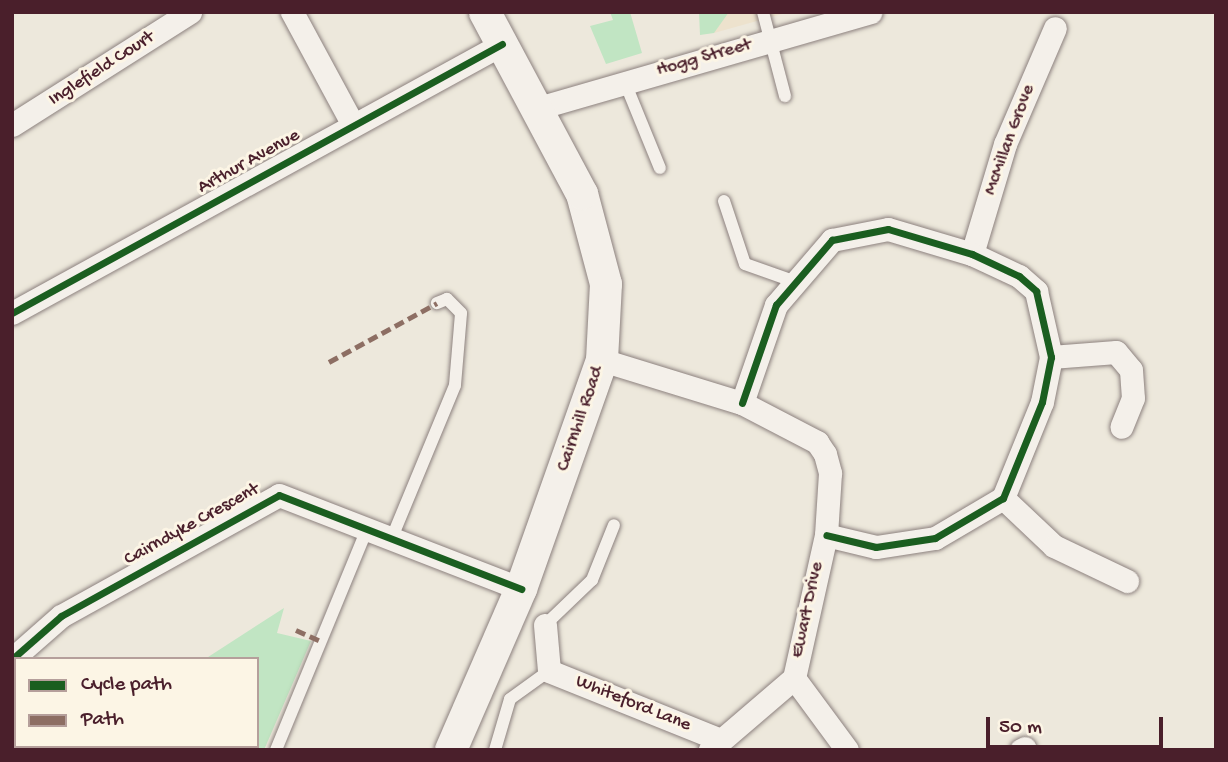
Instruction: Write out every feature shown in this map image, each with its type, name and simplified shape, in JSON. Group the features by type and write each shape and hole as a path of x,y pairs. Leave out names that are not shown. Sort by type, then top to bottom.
{"main road":[{"name":"Cairnhill Road","path":"451,750 522,589 602,360 606,284 598,238 538,108 485,12"}],"street":[{"name":"Inglefield Court","path":"12,125 190,12"},
{"path":"292,12 352,122"},
{"name":"Hogg Street","path":"538,108 624,80 870,12"},
{"name":"McMillan Grove","path":"972,254 1005,144 1055,28"},
{"name":"Arthur Avenue","path":"12,313 352,122 502,44"},
{"path":"743,402 776,305 793,281 832,240 888,229 972,254 1019,275 1037,291 1052,357 1042,402 1003,498 935,538 876,547 826,535"},
{"path":"1052,357 1116,352 1131,370 1133,389 1121,427"},
{"name":"Ewart Drive","path":"602,360 743,402 817,442 825,454 831,473 826,535 794,678 713,744"},
{"name":"Cairndyke Crescent","path":"14,657 61,616 278,495 393,535 522,589"},
{"path":"1003,498 1054,546 1128,581"},
{"path":"545,625 549,671"},
{"name":"Whiteford Lane","path":"549,671 713,744"},
{"name":"Ewart Drive","path":"794,678 847,750"}],"lane":[{"path":"763,12 785,96"},
{"path":"624,80 660,168"},
{"path":"724,201 745,264 793,281"},
{"path":"393,535 455,384 461,313 447,299 437,303"},
{"path":"545,625 592,580 614,525"},
{"path":"276,750 368,526"},
{"path":"495,750 510,699 549,671"}],"shaded area":[{"path":"713,12 789,12 714,33"}],"green space":[{"path":"610,12 630,12 642,53 606,64 590,26 613,20"},
{"path":"699,12 729,12 714,33 700,35"},
{"path":"284,608 277,633 311,641 264,750 222,748 259,748 259,657 208,657"}],"marked path":[{"path":"329,362 437,303"},
{"path":"296,630 321,641"}],"cycle path":[{"path":"12,313 502,44"},
{"path":"742,403 776,305 832,240 888,229 972,254 1019,276 1036,291 1051,357 1042,402 1003,498 935,538 876,547 826,535"},
{"path":"14,657 61,616 279,495 521,589"}]}
